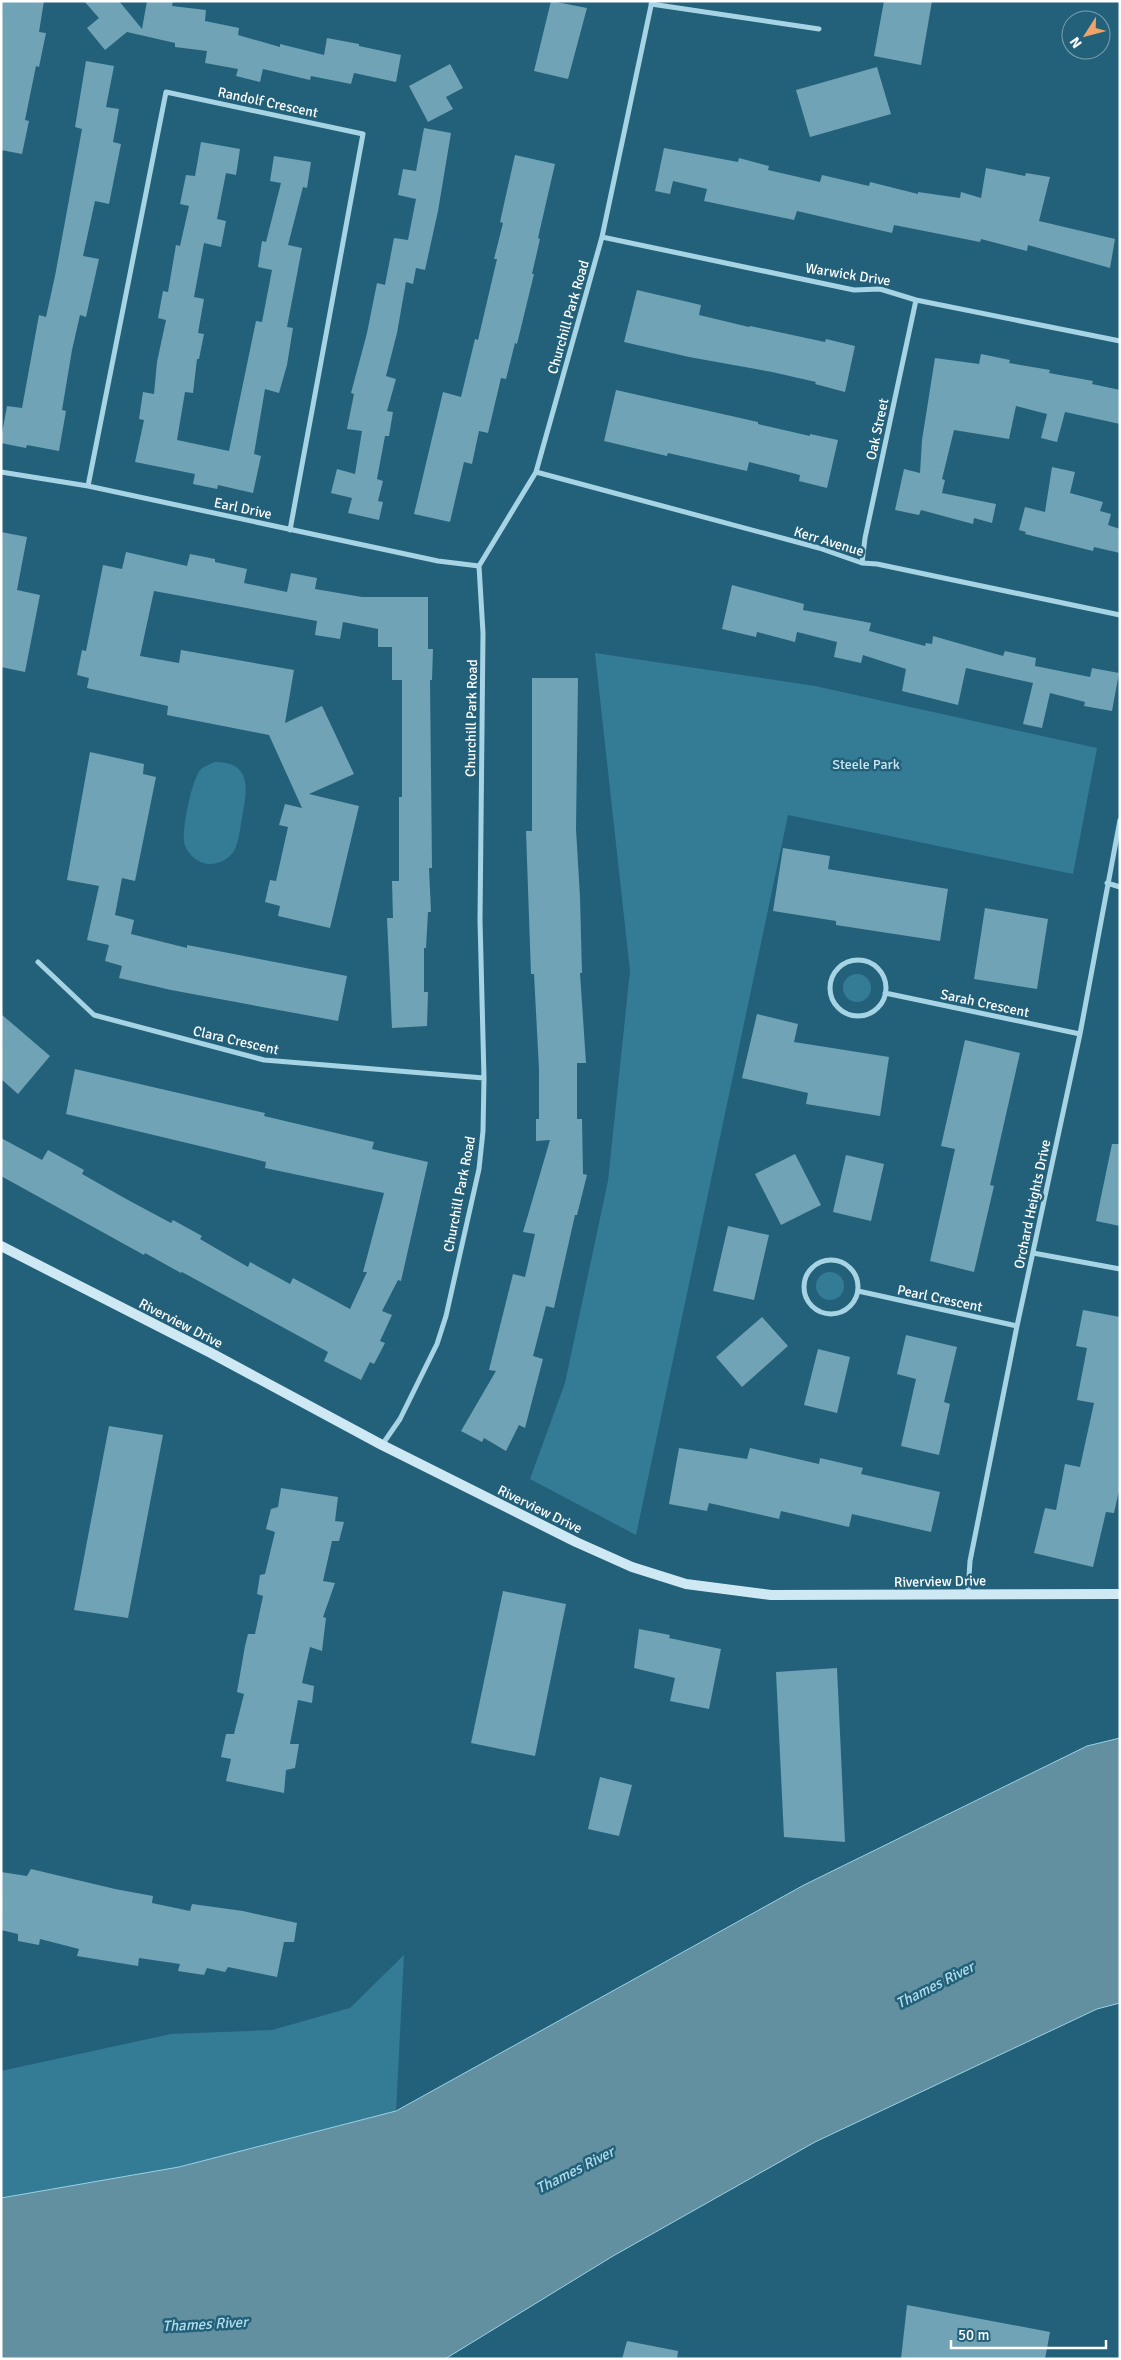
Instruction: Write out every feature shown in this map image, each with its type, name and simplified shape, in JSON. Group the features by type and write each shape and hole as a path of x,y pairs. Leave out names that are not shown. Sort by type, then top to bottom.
{"street":[{"path":"652,2 819,29"},
{"name":"Churchill Park Road","path":"382,1445 403,1412 437,1344 446,1316 479,1169 483,1131 484,1078 480,920 483,633 480,566 536,472 602,236 652,2"},
{"name":"Randolf Crescent","path":"88,486 166,92 363,134 290,530"},
{"name":"Warwick Drive","path":"602,236 854,290 880,289 916,300 1120,341"},
{"name":"Oak Street","path":"862,563 865,538 916,300"},
{"name":"Earl Drive","path":"1,472 88,486 438,561 480,566"},
{"name":"Kerr Avenue","path":"536,472 810,546 862,563 877,564 1120,615"},
{"name":"Orchard Heights Drive","path":"968,1593 970,1561 1017,1326 1080,1034 1120,820"},
{"path":"1107,883 1120,887"},
{"path":"862,960 876,966 881,972 884,978 886,993 873,1012 866,1015 850,1015 833,1001 831,993 832,978 835,972 847,962 862,960"},
{"name":"Clara Crescent","path":"38,962 94,1016 264,1060 484,1078"},
{"name":"Sarah Crescent","path":"886,993 1080,1034"},
{"name":"Riverview Drive","path":"1,1246 210,1353 382,1445 576,1542 632,1567 686,1584 771,1595 1120,1594"},
{"path":"1034,1253 1120,1269"},
{"path":"824,1260 833,1260 849,1267 855,1274 858,1291 849,1307 833,1314 824,1313 809,1303 804,1286 810,1270 824,1260"},
{"name":"Pearl Crescent","path":"858,1291 1017,1326"}],"green space":[{"name":"Steele Park","path":"595,653 815,686 1097,748 1073,874 788,815 636,1535 530,1479 565,1383 608,1181 630,971"},
{"path":"215,762 227,763 236,767 242,773 246,788 238,839 234,851 227,859 207,864 193,857 185,845 184,836 188,804 194,782 201,769"},
{"path":"857,974 867,978 871,988 867,998 857,1002 847,998 843,988 847,978"},
{"path":"830,1272 840,1276 844,1286 840,1296 830,1300 820,1296 816,1286 820,1276"},
{"path":"404,1955 396,2111 179,2167 1,2198 1,2071 171,2034 272,2030 350,2008"}],"water":[{"name":"Thames River","path":"1120,1738 1120,2003 1097,2009 815,2142 613,2256 445,2359 1,2359 1,2198 179,2167 396,2111 804,1885 1087,1746"}],"building":[{"path":"1,1 44,1 39,32 46,33 39,67 36,66 25,120 29,121 22,154 1,150"},
{"path":"84,1 119,1 142,29 147,1 173,1 172,6 206,10 205,21 239,28 238,35 280,47 280,44 324,55 327,38 359,44 359,46 401,55 396,82 354,73 351,84 311,76 310,80 263,69 260,82 236,76 238,69 205,63 207,51 175,47 175,43 127,32 105,50 87,28 99,18"},
{"path":"551,1 587,8 568,79 534,71"},
{"path":"884,1 932,1 921,65 874,56"},
{"path":"86,61 114,66 106,107 119,109 113,142 121,144 109,204 95,201 83,256 99,259 86,317 80,315 72,350 62,410 66,411 59,451 27,445 26,448 1,443 1,439 7,406 22,408 39,315 46,317 82,129 75,127"},
{"path":"450,64 463,88 446,97 453,109 428,122 409,86"},
{"path":"877,67 891,114 810,137 796,90"},
{"path":"424,128 451,133 438,211 425,270 416,268 413,284 406,282 397,333 386,376 396,379 387,411 393,412 389,436 385,436 377,479 383,481 378,501 383,502 379,520 348,513 352,498 331,493 337,469 355,474 362,431 347,429 354,394 351,393 367,333 377,283 385,285 394,238 408,240 416,199 398,195 403,169 416,171"},
{"path":"201,142 240,149 236,175 226,173 217,219 226,221 221,247 204,243 194,297 204,299 198,333 204,334 199,359 197,359 193,393 185,392 177,440 229,451 256,321 262,322 272,270 258,267 262,241 266,242 281,183 270,181 274,156 311,162 307,188 303,187 288,245 302,248 287,327 293,328 287,365 279,393 265,389 254,454 261,456 253,493 218,485 217,489 193,484 195,474 135,462 144,420 139,419 143,392 154,394 157,362 166,320 158,318 163,291 168,292 176,245 180,246 189,206 180,204 186,175 195,176"},
{"path":"664,148 738,162 739,158 769,166 768,170 820,182 822,175 869,186 870,182 918,194 918,192 960,198 961,192 981,198 986,168 1025,176 1026,173 1050,177 1039,221 1115,239 1110,268 1028,245 1027,251 981,239 980,242 894,225 892,233 797,211 794,220 704,201 707,189 673,181 670,194 655,191"},
{"path":"515,155 555,164 538,238 540,239 532,274 534,274 517,344 515,343 506,379 501,378 488,433 479,431 472,464 464,462 450,522 414,514 443,392 461,397 475,339 478,340 497,259 494,259 503,223 500,222"},
{"path":"637,290 701,305 699,315 749,327 825,342 826,339 855,346 845,392 815,384 816,382 772,372 689,357 624,342"},
{"path":"981,354 1010,360 1009,363 1050,370 1049,373 1093,381 1092,384 1120,390 1120,424 1065,412 1057,442 1041,438 1047,414 1016,406 1009,439 954,430 942,479 945,480 942,493 996,504 992,523 974,518 973,524 921,510 919,515 895,510 904,469 920,473 922,440 935,358 979,364"},
{"path":"616,390 758,422 758,424 810,436 810,434 838,440 827,488 799,481 800,475 749,462 747,471 668,453 667,456 604,441"},
{"path":"1052,467 1075,472 1070,493 1103,502 1100,511 1111,514 1108,525 1120,529 1120,553 1094,547 1093,551 1025,534 1026,532 1019,530 1025,507 1045,512"},
{"path":"1,532 27,537 17,590 40,595 25,672 1,667"},
{"path":"126,552 187,566 190,554 215,559 215,562 247,569 244,583 287,592 291,573 317,578 315,589 362,597 428,597 428,649 433,649 432,680 430,680 432,868 429,868 431,912 428,912 426,948 424,948 424,992 428,992 427,1026 392,1028 387,918 393,918 392,881 399,881 399,797 402,797 402,680 392,680 392,647 378,647 378,629 343,622 340,639 315,635 317,621 154,591 140,656 179,663 181,650 294,670 285,723 322,706 354,774 309,794 359,806 330,928 278,916 280,906 265,902 270,880 276,881 288,827 279,825 285,804 302,808 269,735 167,715 168,706 87,688 89,678 77,675 82,650 86,651 103,565 122,569"},
{"path":"732,585 804,604 803,610 871,623 869,631 925,646 926,643 932,644 933,636 1003,656 1005,651 1036,658 1035,666 1090,677 1092,668 1119,673 1112,711 1084,706 1085,702 1050,693 1042,728 1023,724 1033,683 966,668 958,705 902,691 906,669 863,655 861,663 834,657 837,642 797,632 795,642 757,632 756,637 722,629"},
{"path":"532,678 578,678 576,829 580,897 582,973 580,973 586,1063 577,1063 577,1119 582,1119 583,1174 587,1175 577,1215 575,1215 554,1308 546,1306 533,1356 543,1359 525,1428 519,1425 506,1451 484,1438 482,1442 461,1431 496,1371 489,1370 513,1274 525,1277 535,1234 523,1232 550,1140 536,1141 536,1119 539,1119 539,1069 534,974 531,974 526,831 532,831"},
{"path":"90,752 144,764 143,774 156,777 135,881 122,878 115,915 134,920 131,934 187,948 187,945 347,976 338,1021 171,990 119,978 122,966 105,961 109,945 87,940 99,886 67,880"},
{"path":"783,848 830,856 828,869 948,889 940,941 836,925 836,921 773,911"},
{"path":"985,908 1048,919 1037,989 974,979"},
{"path":"1,1014 50,1056 18,1094 1,1079"},
{"path":"757,1014 798,1024 794,1042 889,1057 880,1116 806,1104 808,1093 742,1078"},
{"path":"965,1040 1020,1053 990,1185 994,1186 974,1272 930,1261 955,1149 941,1146"},
{"path":"75,1069 265,1113 264,1116 374,1142 372,1149 428,1162 401,1281 398,1280 382,1311 392,1315 380,1341 385,1343 374,1364 370,1362 361,1380 324,1361 328,1352 182,1272 145,1253 144,1255 1,1176 1,1138 42,1160 48,1150 84,1170 82,1174 171,1223 173,1220 202,1236 200,1239 248,1267 250,1262 290,1284 293,1278 350,1309 367,1272 363,1272 384,1193 265,1168 266,1162 66,1114"},
{"path":"1112,1144 1120,1144 1120,1226 1096,1221"},
{"path":"795,1154 821,1205 781,1225 755,1174"},
{"path":"846,1155 884,1164 871,1221 833,1212"},
{"path":"728,1226 769,1235 754,1300 713,1291"},
{"path":"1083,1310 1120,1317 1120,1486 1114,1513 1106,1512 1093,1567 1034,1553 1045,1508 1056,1510 1065,1464 1080,1467 1094,1403 1077,1400 1087,1348 1076,1346"},
{"path":"762,1317 788,1346 742,1387 716,1357"},
{"path":"906,1335 957,1347 944,1402 950,1404 939,1455 901,1446 916,1379 897,1374"},
{"path":"818,1349 850,1357 837,1413 804,1405"},
{"path":"109,1426 163,1435 128,1618 74,1610"},
{"path":"679,1448 747,1459 750,1448 819,1464 820,1458 863,1468 861,1474 940,1492 931,1532 852,1514 849,1527 781,1511 779,1519 709,1503 707,1511 669,1504"},
{"path":"281,1488 338,1497 335,1521 344,1522 339,1541 332,1541 323,1581 335,1583 323,1617 326,1618 322,1651 310,1647 302,1683 314,1686 312,1703 298,1700 290,1744 299,1744 295,1768 286,1770 284,1793 226,1781 231,1759 221,1757 226,1734 234,1734 244,1694 237,1692 245,1646 248,1634 255,1634 263,1596 257,1594 260,1575 265,1574 275,1532 266,1529 271,1509 278,1507"},
{"path":"503,1591 566,1604 535,1756 471,1743"},
{"path":"639,1629 670,1635 669,1638 721,1649 709,1709 670,1701 675,1678 634,1668"},
{"path":"837,1668 845,1842 784,1837 776,1672"},
{"path":"600,1777 632,1785 619,1836 588,1829"},
{"path":"31,1869 153,1896 152,1903 190,1911 192,1904 243,1911 297,1923 294,1942 284,1942 277,1977 228,1967 225,1972 207,1968 204,1975 178,1971 180,1964 139,1958 138,1966 77,1956 79,1949 40,1939 39,1945 18,1941 18,1934 1,1930 1,1872 27,1876"},
{"path":"907,2305 1050,2332 1045,2359 901,2359"},
{"path":"627,2341 678,2351 677,2359 622,2359"}]}
